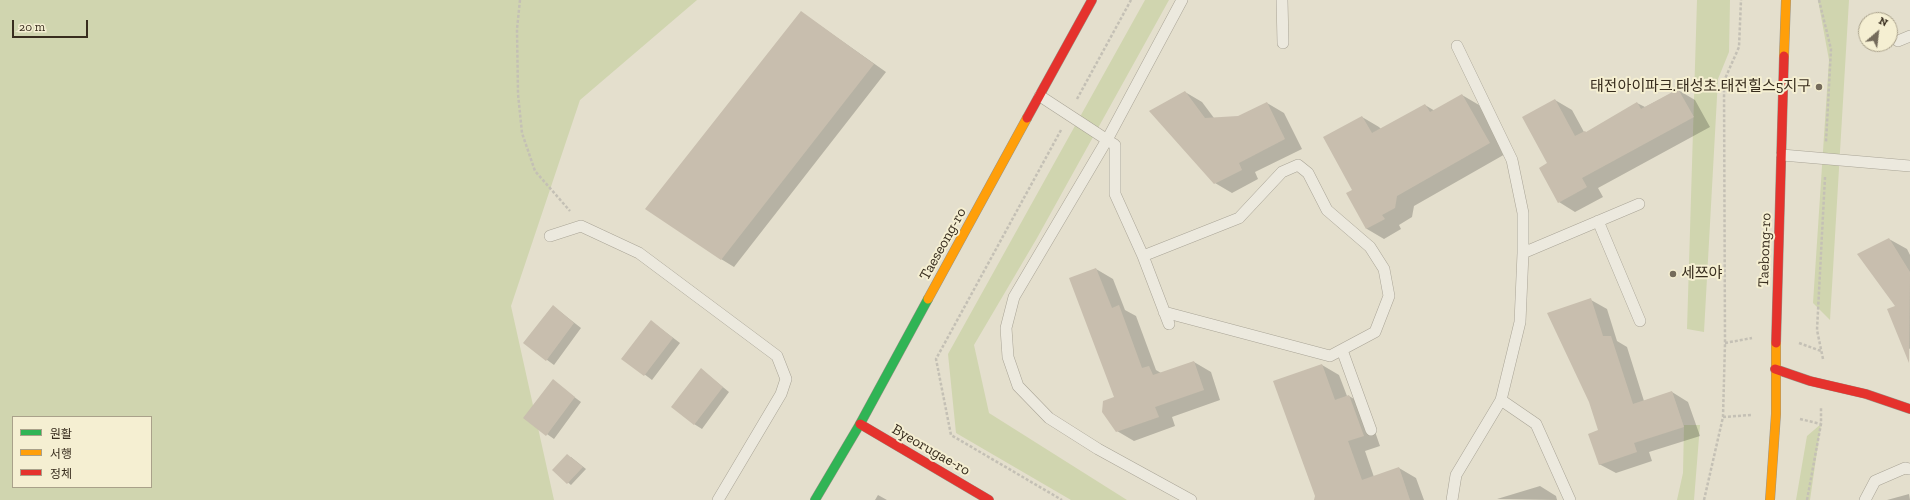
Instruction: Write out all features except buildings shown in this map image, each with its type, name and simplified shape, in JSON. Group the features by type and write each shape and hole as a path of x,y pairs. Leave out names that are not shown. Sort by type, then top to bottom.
{"street":[{"name":"Taeseong-ro","path":"815,500 860,424 1092,0"},
{"name":"Taebong-ro","path":"1770,500 1776,414 1775,369 1786,0"},
{"path":"1775,369 1810,381 1866,394 1910,409"},
{"name":"Byeorugae-ro","path":"860,424 989,500"}],"lane":[{"path":"1182,0 1108,138 1014,297 1006,328 1008,357 1018,386 1049,418 1098,449 1191,500"},
{"path":"1282,0 1283,43"},
{"path":"1898,41 1910,36"},
{"path":"1452,500 1456,475 1501,400 1520,322 1523,253 1523,213 1512,160 1457,46"},
{"path":"1040,96 1108,138 1115,145 1115,194 1143,256 1169,324"},
{"path":"1782,155 1910,166"},
{"path":"1143,256 1239,218 1282,172 1298,165 1308,173 1327,210 1370,247 1384,269 1389,296 1375,332 1330,356 1164,312"},
{"path":"1523,253 1639,204"},
{"path":"1598,221 1640,321"},
{"path":"550,236 581,226 639,253 777,356 786,379 782,394 718,500"},
{"path":"1342,350 1371,430"},
{"path":"1501,400 1536,424 1570,500"},
{"path":"1865,500 1876,481 1905,468 1910,469"}],"path":[{"path":"520,0 517,43 518,94 522,133 535,171 561,200 581,226"},
{"path":"1704,500 1723,417 1725,343 1724,81 1739,47 1741,0"},
{"path":"1818,0 1831,49 1817,330 1823,363"},
{"path":"1807,500 1821,424"}],"green space":[{"path":"0,0 697,0 580,100 511,306 554,500 0,500"},
{"path":"1145,0 1169,0 1037,238 974,345 989,413 1127,500 1071,500 956,433 948,354"},
{"path":"1697,0 1730,0 1729,52 1718,79 1704,332 1687,329"},
{"path":"1818,0 1849,0 1830,320 1813,303 1829,60"},
{"path":"1821,424 1810,500 1796,500 1807,436"},
{"path":"1684,425 1700,425 1694,500 1677,500 1683,473"}],"traffic: fast":[{"path":"815,500 860,424 928,299"}],"traffic: slow":[{"path":"1784,56 1786,0"},
{"path":"928,299 1027,118"},
{"path":"1770,500 1776,414 1776,343"}],"traffic: jam":[{"path":"1027,118 1092,0"},
{"path":"1776,343 1784,56"},
{"path":"1775,369 1810,381 1866,394 1910,409"},
{"path":"860,424 989,500"}],"place":[{"name":"태전아이파크.태성초.태전힐스5지구","path":"1819,87"},
{"name":"세쯔야","path":"1673,274"}]}
